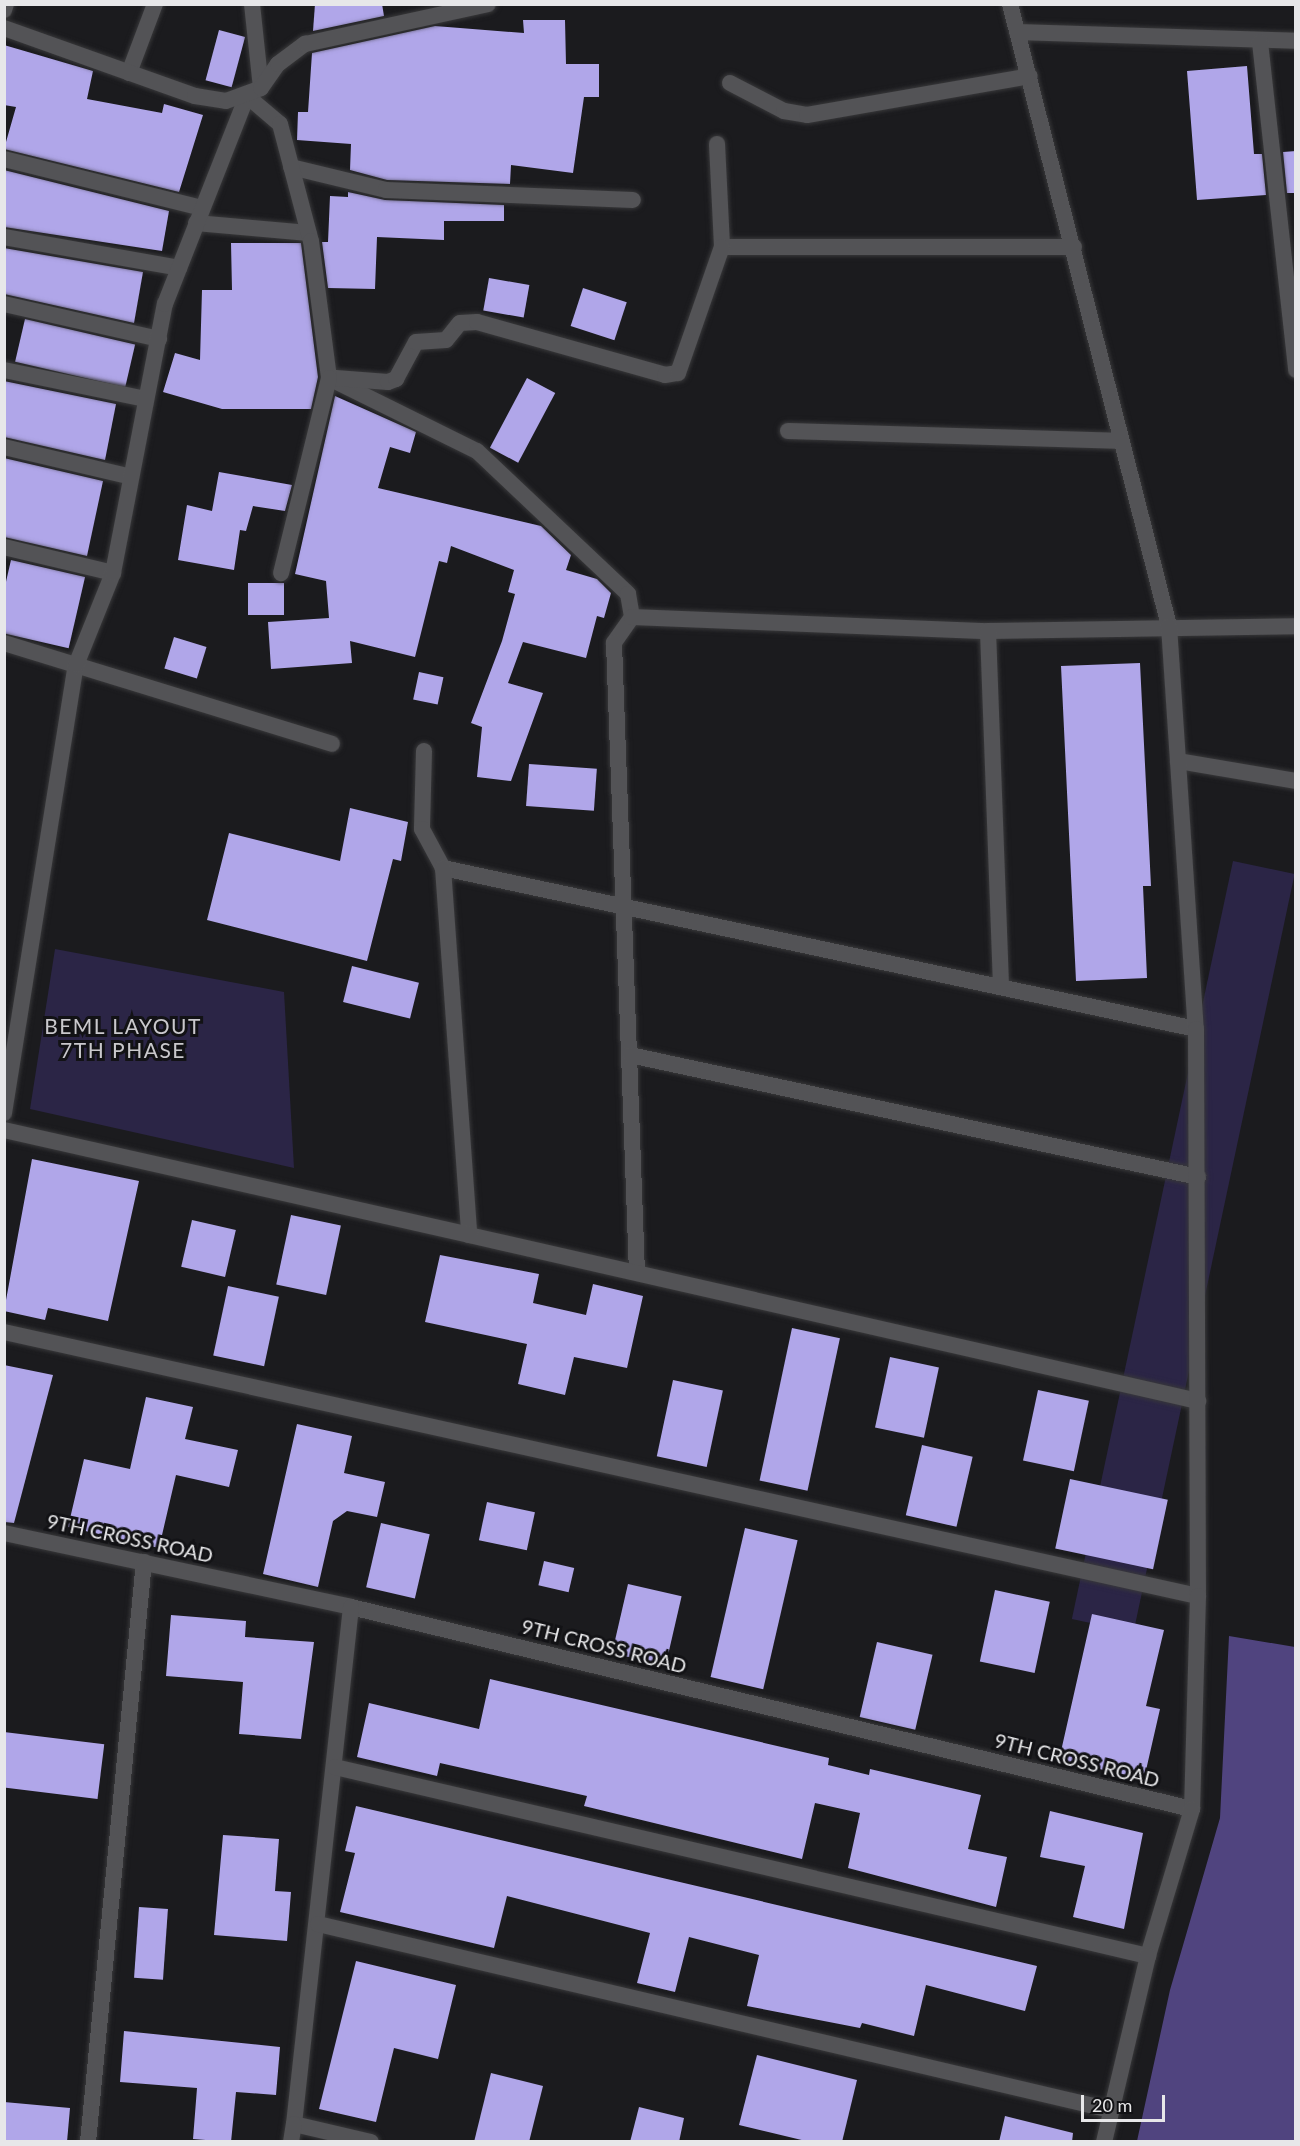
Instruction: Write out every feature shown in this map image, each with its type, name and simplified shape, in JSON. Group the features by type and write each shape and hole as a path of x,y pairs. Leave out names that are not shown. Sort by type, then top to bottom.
{"street":[{"path":"4,10 6,4"},
{"path":"129,73 155,4"},
{"path":"252,4 254,92 280,124 309,233 329,378 281,573"},
{"path":"4,1113 76,665 113,573 128,476 159,339 179,268 199,215 254,92 278,64 305,44 488,4"},
{"path":"1010,4 1074,247 1118,441 1169,626 1196,1029 1198,1596 1192,1809 1148,1956 1104,2142"},
{"path":"4,28 206,99 254,92"},
{"path":"1017,32 1260,42 1296,41"},
{"path":"1260,42 1296,370"},
{"path":"730,83 784,111 807,115 1030,76"},
{"path":"329,378 388,382 396,379 416,342 446,340 460,322 477,322 665,375 678,373 722,247 717,144"},
{"path":"4,159 199,215 309,233"},
{"path":"291,167 386,190 633,200"},
{"path":"4,237 179,268"},
{"path":"722,247 1074,247"},
{"path":"4,304 159,339"},
{"path":"4,370 145,399"},
{"path":"329,378 477,451 628,594 632,617 614,643 637,1272"},
{"path":"788,431 1118,441"},
{"path":"4,447 128,476"},
{"path":"4,547 113,573"},
{"path":"632,617 988,631 1169,626 1296,626"},
{"path":"988,631 1001,987"},
{"path":"4,643 332,744"},
{"path":"424,751 422,829 443,868 469,1235"},
{"path":"1178,761 1296,781"},
{"path":"443,868 625,905 1196,1029"},
{"path":"630,1055 1198,1177"},
{"path":"4,1130 1198,1401"},
{"path":"4,1332 1198,1596"},
{"name":"9TH CROSS ROAD","path":"4,1533 351,1607 1192,1809"},
{"path":"88,2142 144,1562"},
{"path":"291,2142 318,1924 351,1607"},
{"path":"334,1767 1148,1956"},
{"path":"318,1924 1111,2110"},
{"path":"294,2124 371,2142"}],"shaded area":[{"path":"1233,861 1295,874 1133,1632 1072,1619"},
{"path":"55,949 284,992 294,1168 30,1109"},
{"path":"1229,1636 1295,1647 1295,2141 1137,2141 1170,1990 1220,1818"}],"building":[{"path":"315,4 382,4 384,16 313,31"},
{"path":"523,20 565,20 566,64 599,64 599,97 584,97 573,173 511,165 510,184 387,180 350,170 351,144 297,140 298,112 308,112 312,53 435,26 524,33"},
{"path":"219,30 245,37 232,87 206,80"},
{"path":"4,45 93,71 87,99 162,113 164,104 203,115 179,192 4,149 16,107 4,105"},
{"path":"1247,66 1254,154 1262,154 1266,195 1197,200 1187,71"},
{"path":"1296,151 1296,193 1287,193 1283,152"},
{"path":"4,170 169,211 162,251 4,227"},
{"path":"348,192 385,200 504,205 504,221 444,221 444,240 377,237 375,289 328,288 322,242 328,242 330,196 348,197"},
{"path":"231,243 301,243 318,377 311,409 222,409 163,392 175,353 200,360 202,290 232,290"},
{"path":"4,248 143,272 134,323 4,294"},
{"path":"489,278 529,285 524,318 483,310"},
{"path":"583,288 627,302 614,340 571,326"},
{"path":"25,319 135,344 125,387 15,362"},
{"path":"527,378 555,393 518,463 490,448"},
{"path":"4,381 116,404 105,460 4,437"},
{"path":"335,396 416,432 410,453 390,447 378,488 541,526 571,555 566,570 597,579 611,593 604,618 597,616 586,658 523,642 508,683 543,693 511,781 477,777 482,727 471,723 502,641 515,594 508,592 514,570 451,546 447,563 439,561 415,657 350,641 352,663 271,669 268,622 329,618 326,581 295,574"},
{"path":"4,458 103,481 87,556 4,537"},
{"path":"219,472 292,485 285,511 253,506 246,531 240,530 234,570 178,560 187,505 212,511"},
{"path":"11,560 85,577 69,648 4,633 4,590"},
{"path":"248,583 284,583 284,615 248,615"},
{"path":"174,637 207,647 197,678 164,669"},
{"path":"1140,663 1151,886 1143,886 1147,978 1076,981 1061,666"},
{"path":"419,672 443,677 438,705 413,699"},
{"path":"529,764 597,769 594,811 526,806"},
{"path":"350,808 408,822 401,861 393,859 367,961 207,920 229,833 340,861"},
{"path":"352,966 419,983 410,1019 343,1002"},
{"path":"32,1159 139,1181 108,1321 48,1308 45,1320 4,1311"},
{"path":"291,1215 341,1226 326,1295 276,1284"},
{"path":"192,1220 236,1230 225,1277 181,1267"},
{"path":"440,1255 539,1274 533,1303 586,1315 593,1284 643,1296 627,1368 574,1357 565,1395 518,1384 527,1344 425,1322"},
{"path":"228,1286 279,1297 264,1366 213,1355"},
{"path":"792,1328 840,1338 807,1491 760,1481"},
{"path":"890,1357 939,1367 924,1438 875,1427"},
{"path":"4,1365 53,1375 14,1523 4,1522"},
{"path":"673,1380 723,1391 707,1467 657,1456"},
{"path":"1038,1390 1089,1401 1074,1471 1023,1460"},
{"path":"146,1397 193,1407 185,1439 238,1450 229,1487 176,1475 159,1548 68,1527 84,1459 130,1469"},
{"path":"297,1424 352,1436 344,1473 385,1482 377,1517 347,1511 333,1521 318,1587 263,1574"},
{"path":"922,1445 973,1457 956,1527 906,1515"},
{"path":"1070,1479 1168,1500 1153,1569 1055,1548"},
{"path":"487,1502 535,1512 527,1550 479,1540"},
{"path":"381,1523 430,1534 415,1599 366,1587"},
{"path":"745,1528 798,1540 763,1689 711,1677"},
{"path":"544,1561 574,1568 569,1592 538,1585"},
{"path":"628,1584 682,1596 666,1666 612,1653"},
{"path":"995,1590 1050,1602 1035,1673 980,1661"},
{"path":"1092,1614 1164,1630 1146,1706 1160,1709 1144,1779 1059,1760"},
{"path":"171,1615 246,1621 245,1637 314,1642 301,1739 239,1734 243,1682 166,1676"},
{"path":"877,1642 933,1655 915,1730 860,1717"},
{"path":"490,1679 829,1758 828,1765 869,1775 870,1769 981,1795 968,1849 1007,1857 996,1907 848,1868 860,1813 815,1803 802,1859 584,1806 587,1796 440,1763 437,1776 357,1757 369,1703 479,1729"},
{"path":"4,1732 104,1744 98,1799 4,1787"},
{"path":"356,1806 1037,1966 1025,2011 926,1985 914,2036 862,2023 860,2028 747,2006 759,1955 689,1937 675,1992 637,1983 650,1933 507,1896 494,1948 340,1912 355,1853 345,1851"},
{"path":"1050,1811 1143,1833 1124,1929 1073,1917 1085,1866 1040,1857"},
{"path":"223,1835 279,1839 275,1891 291,1892 287,1941 214,1935"},
{"path":"139,1907 168,1909 163,1980 134,1978"},
{"path":"356,1961 456,1985 438,2059 394,2048 376,2122 319,2109"},
{"path":"124,2031 280,2047 276,2095 236,2092 231,2142 193,2139 197,2088 120,2082"},
{"path":"757,2055 857,2080 842,2142 810,2142 739,2125"},
{"path":"491,2073 543,2086 529,2142 474,2142"},
{"path":"4,2102 70,2108 67,2142 4,2142"},
{"path":"639,2107 684,2118 679,2142 630,2142"},
{"path":"1005,2116 1073,2133 1072,2142 999,2142"}],"district":[{"name":"BEML LAYOUT 7TH PHASE","path":"123,1038"}]}
